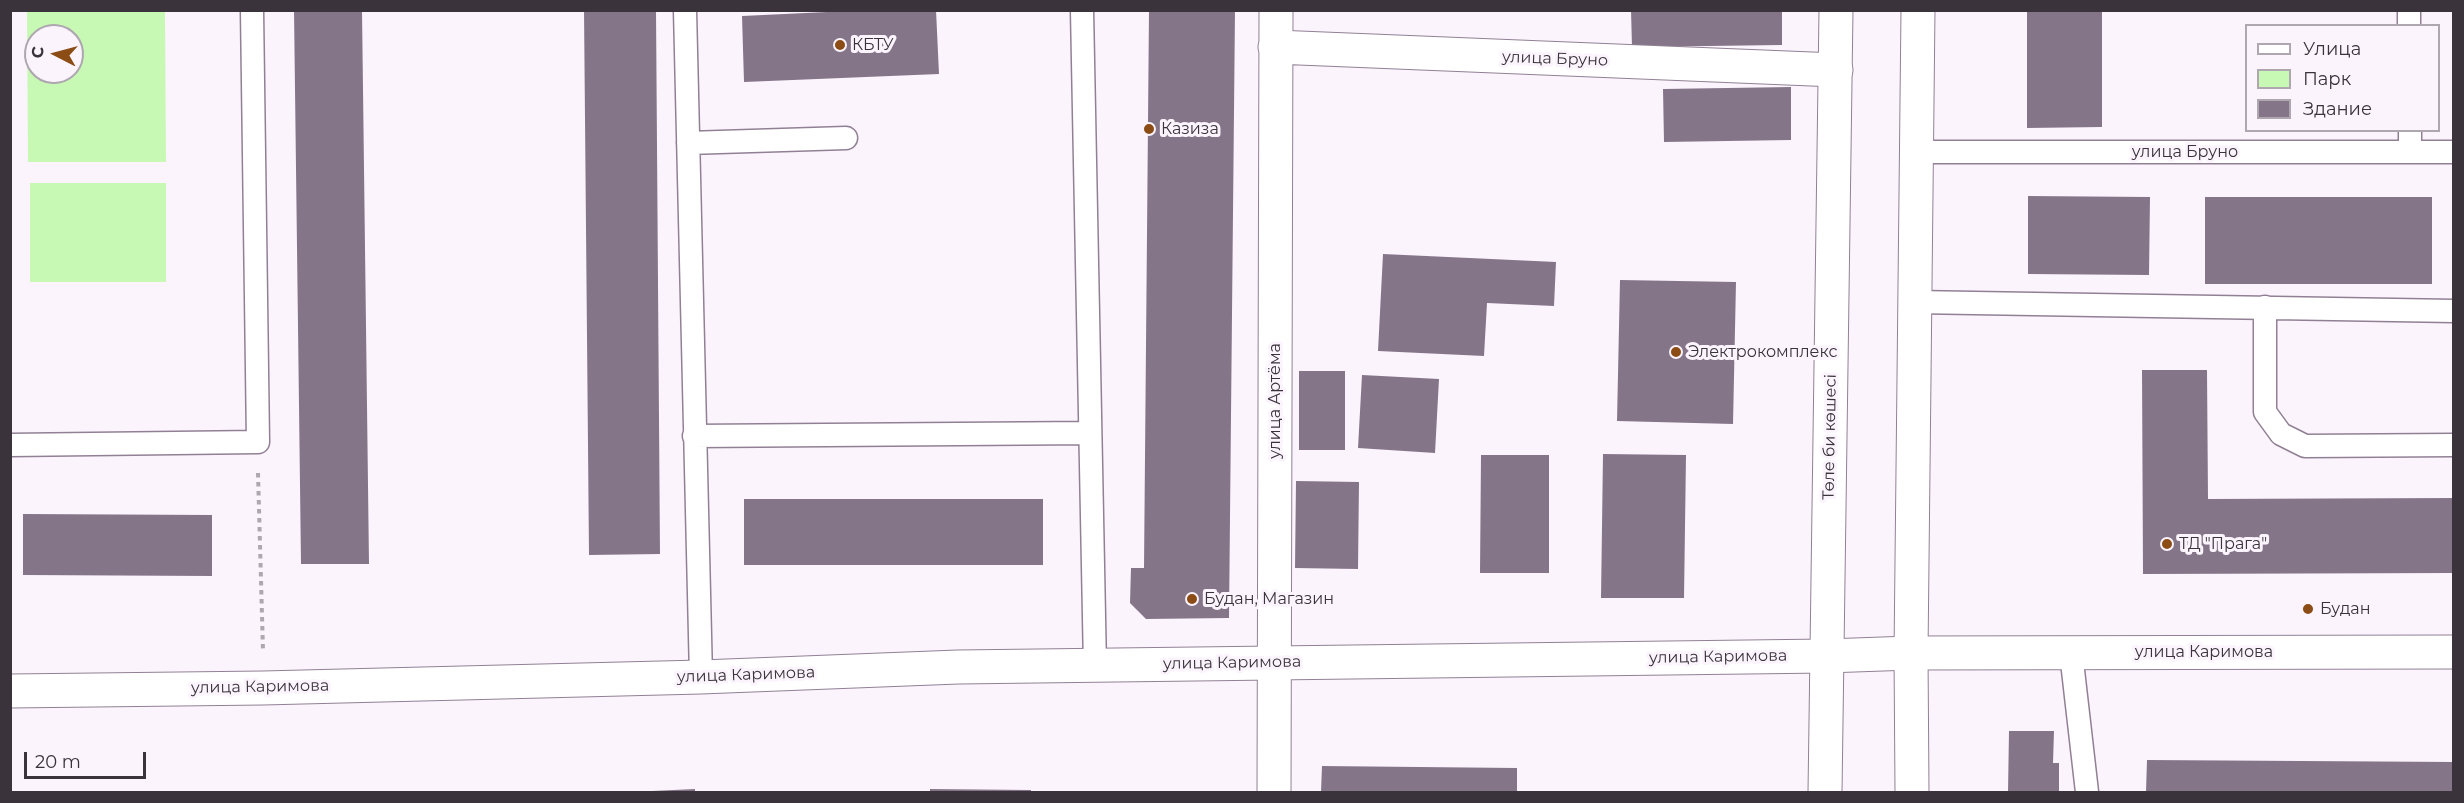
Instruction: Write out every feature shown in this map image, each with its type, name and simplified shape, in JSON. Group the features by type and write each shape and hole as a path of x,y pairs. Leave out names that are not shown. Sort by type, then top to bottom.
{"street":[{"name":"улица Артёма","path":"1274,792 1276,10"},
{"name":"Төле би көшесі","path":"1825,792 1836,10"},
{"path":"1912,792 1911,653 1917,10"},
{"name":"улица Бруно","path":"1275,47 1836,70"},
{"name":"улица Каримова","path":"10,691 263,688 701,677 958,667 1095,667 1275,662 1911,653 2454,652"}],"lane":[{"path":"10,445 258,442 252,10"},
{"path":"685,10 701,677"},
{"path":"1082,10 1095,667"},
{"path":"688,143 846,138"},
{"name":"улица Бруно","path":"1916,152 2410,141 2454,152"},
{"path":"1914,302 2454,311"},
{"path":"2265,307 2265,412 2282,434 2305,446 2454,445"},
{"path":"694,436 1090,433"},
{"path":"2071,653 2087,792"}],"path":[{"path":"258,442 263,688"}],"green space":[{"path":"27,11 165,11 166,162 28,162 27,84 84,84 84,24 27,24"},
{"path":"30,183 166,183 166,282 30,282"}],"building":[{"path":"294,10 362,10 369,564 301,564"},
{"path":"584,10 656,10 660,554 589,555"},
{"name":"КБТУ","path":"869,10 936,10 939,74 744,82 742,16"},
{"path":"1149,10 1235,10 1229,618 1146,619 1130,603 1131,568 1144,568"},
{"path":"1631,10 1782,10 1782,45 1632,47"},
{"path":"2027,10 2102,10 2102,127 2027,128"},
{"path":"1791,87 1791,140 1664,142 1663,89"},
{"path":"2028,196 2150,197 2149,275 2028,274"},
{"path":"2205,197 2432,197 2432,284 2205,284"},
{"path":"1383,254 1556,262 1554,306 1487,303 1484,356 1378,351"},
{"name":"Электрокомплекс","path":"1620,280 1736,282 1733,424 1617,421"},
{"path":"2142,370 2207,370 2208,499 2454,498 2454,573 2143,574"},
{"path":"1299,371 1345,371 1345,450 1299,450"},
{"path":"1362,375 1439,379 1435,453 1358,448"},
{"path":"1603,454 1686,455 1684,598 1601,598"},
{"path":"1481,455 1549,455 1549,573 1480,573"},
{"path":"1296,481 1359,482 1358,569 1295,568"},
{"path":"744,499 1043,499 1043,565 744,565"},
{"path":"23,514 212,515 212,576 23,575"},
{"path":"2009,731 2054,731 2053,763 2059,763 2059,792 2008,792"},
{"path":"2147,760 2454,762 2454,792 2146,792"},
{"path":"1322,766 1517,768 1517,792 1321,792"},
{"path":"695,789 695,792 652,792 652,791"},
{"path":"930,789 1031,790 1031,792 930,792"}],"place":[{"name":"КБТУ","path":"840,45"},
{"name":"Казиза","path":"1149,129"},
{"name":"Электрокомплекс","path":"1676,352"},
{"name":"ТД \"Прага\"","path":"2167,544"},
{"name":"Будан, Магазин","path":"1192,599"},
{"name":"Будан","path":"2308,609"}]}
